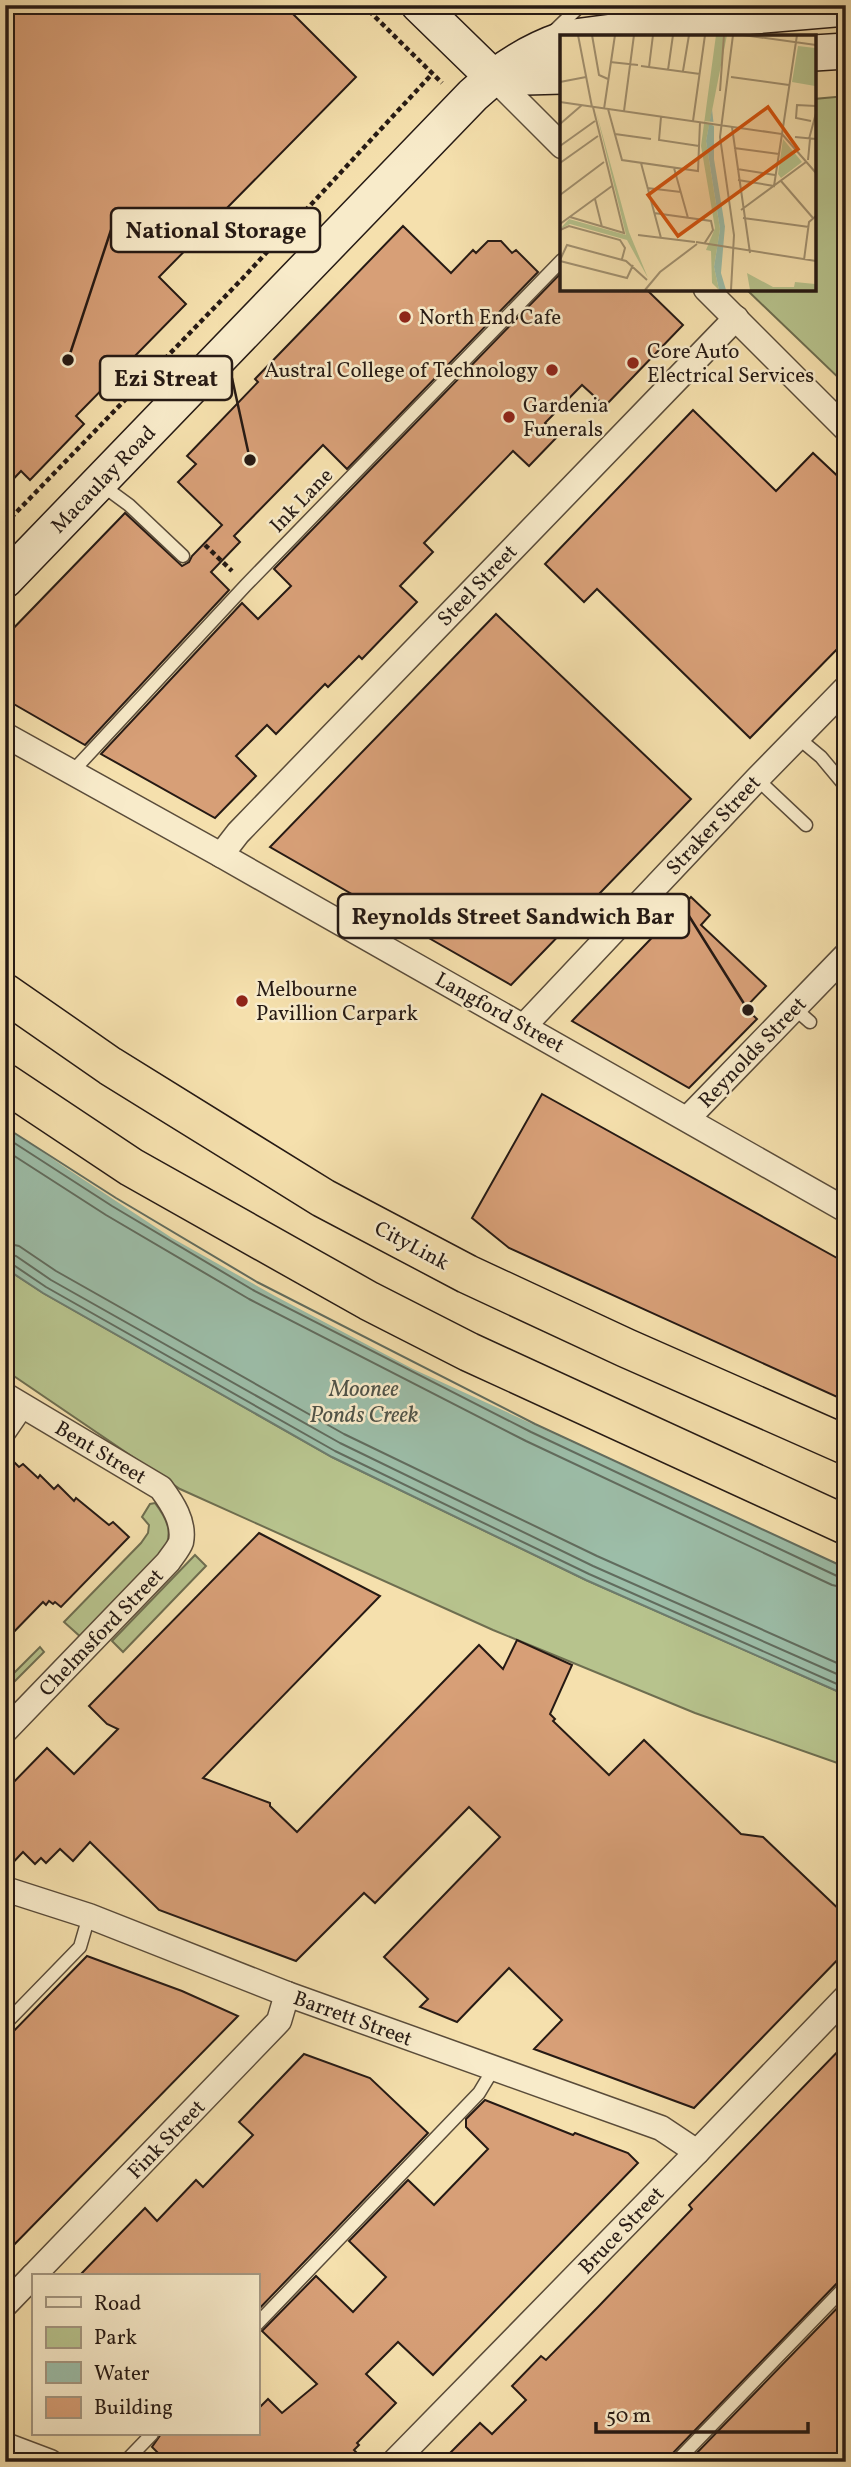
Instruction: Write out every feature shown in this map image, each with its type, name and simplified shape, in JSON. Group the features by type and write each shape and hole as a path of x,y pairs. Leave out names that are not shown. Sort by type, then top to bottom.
{"highway":[{"name":"CityLink","path":"5,993 110,1066 323,1198 467,1274 846,1445"},
{"path":"5,1083 131,1167 369,1301 469,1352 846,1525"}],"street":[{"path":"419,5 560,144"},
{"path":"588,35 696,21 846,8"},
{"name":"Macaulay Road","path":"7,575 464,104 494,78 535,52 560,41"},
{"path":"816,53 846,51"},
{"path":"494,78 560,76"},
{"path":"707,290 846,429"},
{"name":"Steel Street","path":"221,855 238,833 736,318"},
{"name":"Straker Street","path":"524,1026 846,688"},
{"name":"Langford Street","path":"5,735 688,1118 846,1210"},
{"name":"Reynolds Street","path":"688,1118 802,1015 846,955"},
{"name":"Bent Street","path":"5,1395 161,1488 174,1507 179,1524"},
{"name":"Chelmsford Street","path":"5,1731 169,1562 181,1542 179,1524"},
{"name":"Barrett Street","path":"5,1889 89,1916 287,1994 662,2128 697,2152"},
{"name":"Fink Street","path":"35,2274 279,2021 287,1994"},
{"name":"Bruce Street","path":"394,2462 846,1997"},
{"name":"Fink Street","path":"5,2305 32,2277"},
{"path":"5,2445 50,2462"}],"lane":[{"path":"494,78 545,39 581,5"},
{"name":"Ink Lane","path":"72,772 246,585 560,262"},
{"path":"99,483 130,505 183,556"},
{"path":"797,737 821,757 846,787"},
{"path":"757,779 806,825"},
{"path":"5,1440 27,1408"},
{"path":"5,2024 80,1947 89,1916"},
{"path":"259,2322 479,2093 494,2068"},
{"path":"676,2462 846,2286"},
{"path":"125,2462 150,2436"}],"path":[{"path":"363,5 464,104"},
{"path":"5,524 242,279 432,74"},
{"path":"205,545 246,585"}],"green space":[{"path":"846,96 846,385 747,290 816,290 816,99"},
{"path":"5,1268 43,1293 332,1457 586,1580 846,1695 846,1766 695,1713 493,1630 180,1489 5,1370"},
{"path":"155,1503 167,1523 169,1535 162,1557 83,1639 64,1622 141,1543 148,1533 149,1525 142,1517 150,1504"},
{"path":"195,1555 206,1566 123,1652 112,1641"},
{"path":"40,1647 44,1652 5,1691 5,1682"}],"water":[{"name":"Moonee Ponds Creek","path":"5,1119 260,1276 538,1418 846,1563 846,1695 586,1580 332,1457 43,1293 5,1268"}],"pier":[{"path":"5,1115 262,1273 539,1414 846,1559 846,1568 413,1369 275,1296 172,1238 69,1170 5,1126"}],"building":[{"path":"5,5 284,5 356,77 159,277 186,304 76,416 84,424 30,480 21,471 5,488"},
{"path":"403,226 451,273 473,250 476,253 488,241 501,241 512,253 516,250 538,272 347,469 323,445 234,536 240,542 211,572 229,590 85,745 5,699 5,637 125,513 182,566 189,562 222,525 178,482 196,464 187,456 258,382 255,379"},
{"path":"560,274 560,290 647,290 683,325 605,406 582,385 545,423 558,436 529,466 513,451 424,543 433,552 400,586 417,602 362,659 359,656 328,687 325,684 276,734 267,725 236,756 256,776 215,818 101,754 242,603 258,619 291,586 274,569"},
{"path":"693,410 776,491 813,453 846,484 846,640 750,738 597,589 584,602 545,564"},
{"path":"496,614 691,799 511,985 406,925 367,898 364,901 270,847"},
{"path":"691,897 710,915 701,925 766,986 745,1008 757,1019 689,1088 572,1021"},
{"path":"542,1094 846,1263 846,1401 509,1248 472,1218"},
{"path":"5,1453 19,1467 23,1464 38,1478 40,1475 54,1489 58,1485 74,1501 76,1498 109,1525 113,1522 129,1537 61,1607 55,1602 53,1604 49,1601 46,1605 43,1602 5,1641"},
{"path":"259,1533 380,1596 203,1778 270,1803 297,1832 479,1645 503,1669 517,1640 572,1665 550,1714 555,1719 553,1721 609,1775 644,1740 741,1834 763,1837 846,1916 846,1951 694,2108 534,2049 562,2020 509,1968 457,2022 420,2007 428,1999 384,1957 500,1837 469,1807 375,1903 364,1893 296,1961 159,1910 90,1842 73,1861 60,1849 46,1863 41,1858 35,1864 23,1852 5,1871 5,1791 47,1748 74,1774 118,1729 107,1724 89,1706"},
{"path":"87,1956 182,1991 238,2016 5,2254 5,2040"},
{"path":"846,2043 846,2277 840,2280 667,2462 441,2462 480,2423 492,2434 526,2400 512,2386 541,2356 546,2360 598,2307 692,2209 689,2205"},
{"path":"304,2054 370,2078 428,2133 259,2309 259,2274 81,2274 145,2208 157,2221 196,2180 203,2187 253,2135 239,2122"},
{"path":"485,2100 573,2135 575,2133 628,2153 638,2163 433,2375 398,2342 366,2374 396,2403 357,2443 359,2445 354,2450 357,2453 344,2462 167,2462 152,2447 160,2436 259,2436 259,2408 268,2399 282,2413 317,2384 262,2331 316,2276 353,2312 386,2277 349,2241 408,2180 434,2205 488,2149 466,2127 466,2119"},
{"path":"846,2299 846,2462 688,2462"}],"place":[{"name":"North End Cafe","path":"405,317"},
{"name":"National Storage","path":"68,360"},
{"name":"Core Auto Electrical Services","path":"633,363"},
{"name":"Austral College of Technology","path":"552,370"},
{"name":"Gardenia Funerals","path":"509,417"},
{"name":"Ezi Streat","path":"250,460"},
{"name":"Melbourne Pavillion Carpark","path":"242,1001"},
{"name":"Reynolds Street Sandwich Bar","path":"748,1010"}]}
